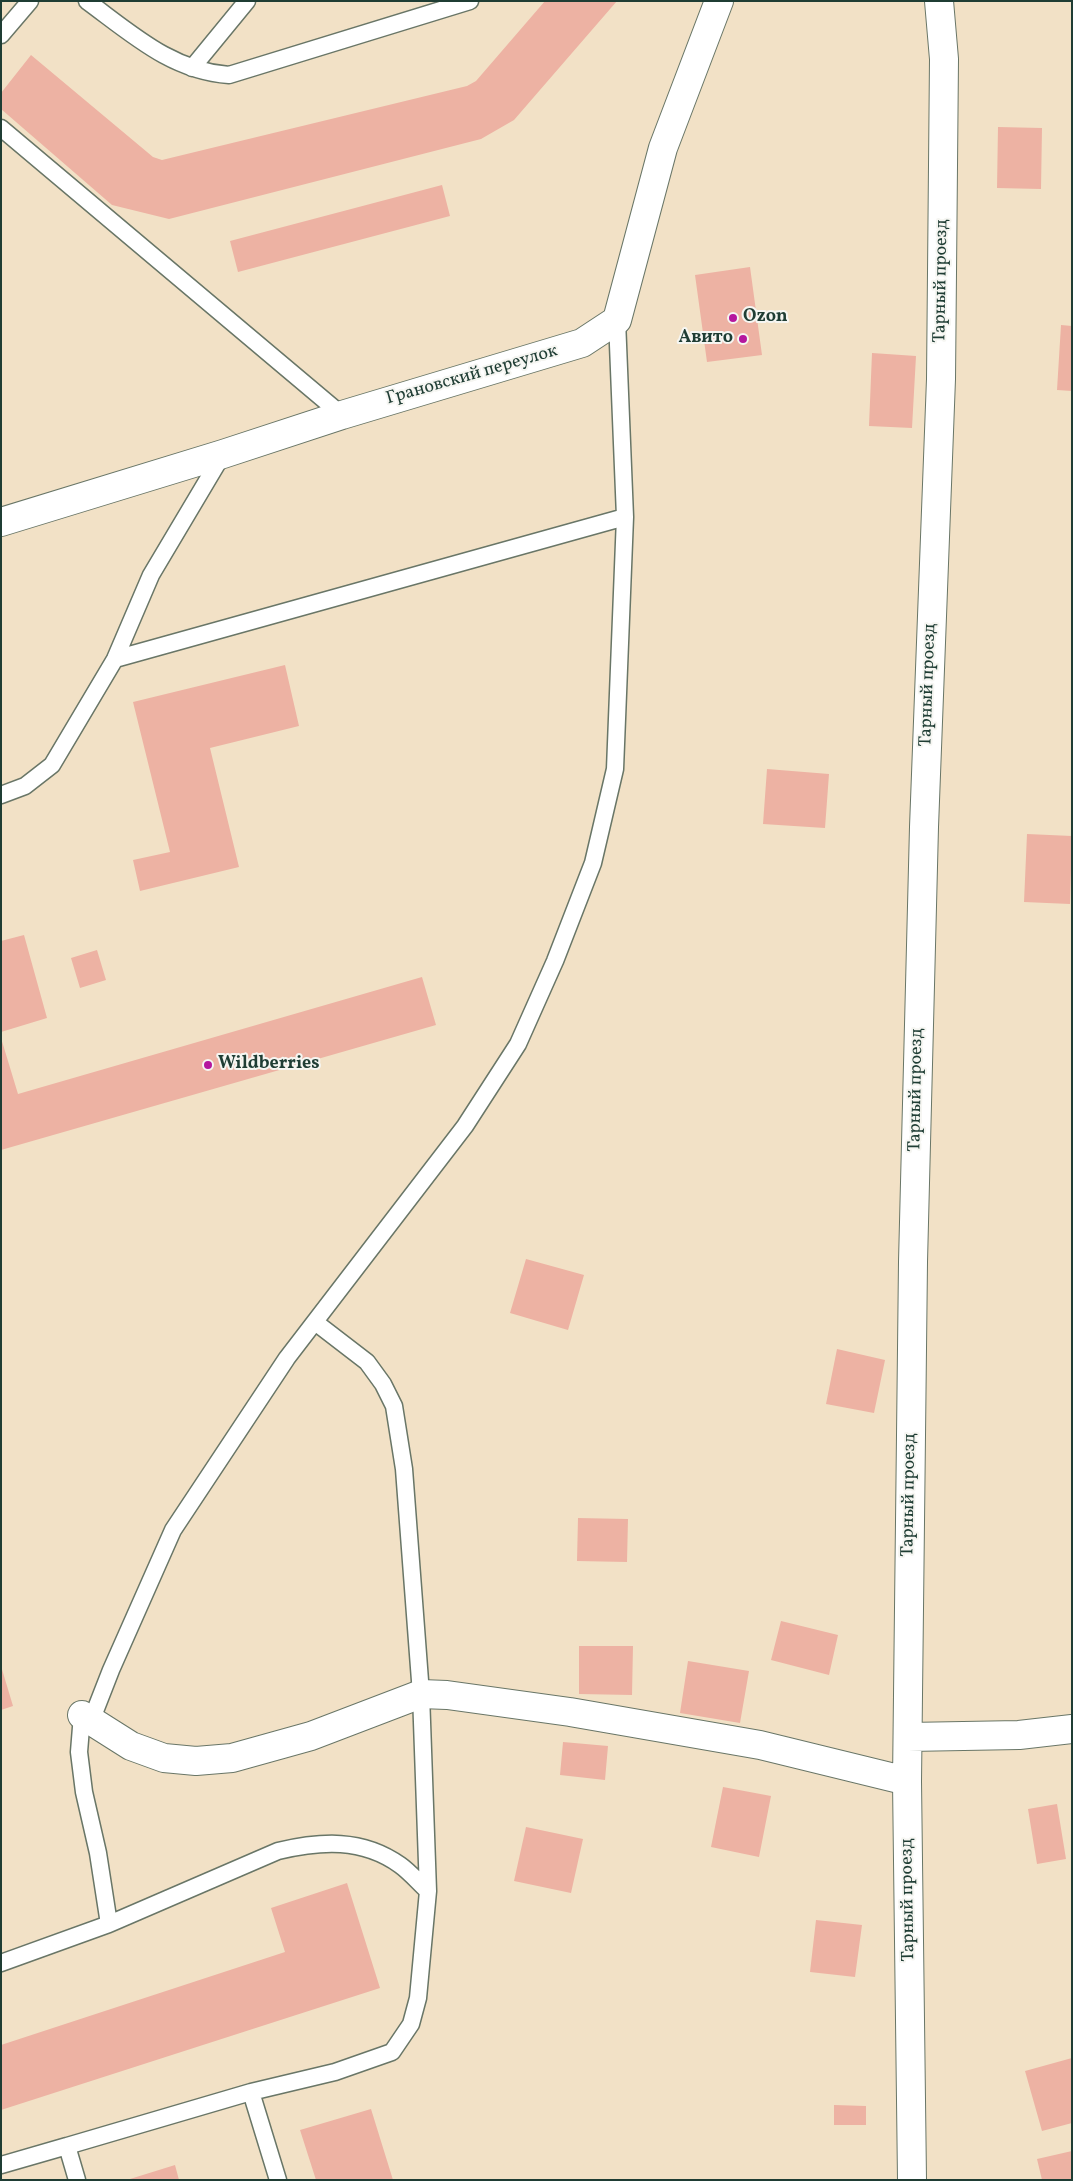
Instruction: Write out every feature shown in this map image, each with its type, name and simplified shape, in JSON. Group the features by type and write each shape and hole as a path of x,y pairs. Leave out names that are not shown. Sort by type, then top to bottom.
{"street":[{"path":"617,320 663,148 719,1"},
{"name":"Тарный проезд","path":"912,2180 907,1781 913,1262 921,916 941,379 944,59 939,1"},
{"name":"Грановский переулок","path":"1,522 224,454 342,415 582,343 617,320"},
{"path":"82,1715 131,1746 164,1758 196,1761 232,1758 311,1736 421,1694 447,1695 570,1712 760,1744 907,1781"},
{"path":"908,1737 1020,1735 1072,1729"}],"lane":[{"path":"1,35 30,1"},
{"path":"87,1 161,55 209,74 229,75 470,1"},
{"path":"192,68 247,1"},
{"path":"1,128 342,415"},
{"path":"109,1924 98,1853 84,1792 79,1752 82,1715 95,1711 111,1670 173,1530 288,1358 465,1126 518,1044 556,961 593,863 615,770 626,517 617,320"},
{"path":"1,795 25,786 52,765 115,659 151,575 224,454"},
{"path":"115,659 626,517"},
{"path":"1,2165 251,2092 335,2072 392,2052 411,2024 418,1998 428,1891 421,1694 404,1469 394,1406 384,1384 367,1362 315,1322"},
{"path":"1,1963 109,1924 278,1851 306,1846 344,1844 370,1848 400,1865 428,1891"},
{"path":"251,2092 278,2180"},
{"path":"67,2146 78,2180"}],"building":[{"path":"545,1 617,1 514,120 481,139 169,219 112,205 1,109 1,93 31,55 153,157 162,160 467,86 476,81"},
{"path":"998,127 1042,128 1041,189 997,188"},
{"path":"442,185 450,216 238,272 230,241"},
{"path":"750,267 762,355 707,362 695,275"},
{"path":"1061,325 1072,326 1072,391 1057,390"},
{"path":"872,353 916,356 912,428 869,426"},
{"path":"285,665 299,726 210,748 239,867 140,891 133,860 170,852 133,702"},
{"path":"767,769 829,774 825,828 763,824"},
{"path":"1027,834 1072,836 1070,904 1024,902"},
{"path":"24,935 47,1018 1,1032 1,941"},
{"path":"97,950 106,980 80,988 71,958"},
{"name":"Wildberries","path":"422,977 436,1025 1,1150 1,1038 18,1094"},
{"path":"526,1259 584,1275 568,1330 510,1313"},
{"path":"837,1349 885,1360 874,1413 826,1404"},
{"path":"578,1518 628,1519 627,1562 577,1561"},
{"path":"781,1621 838,1635 829,1675 771,1660"},
{"path":"579,1646 633,1646 632,1695 579,1694"},
{"path":"688,1661 749,1671 740,1723 680,1713"},
{"path":"1,1666 13,1706 1,1710"},
{"path":"563,1742 608,1746 605,1780 560,1775"},
{"path":"723,1787 771,1796 759,1857 711,1847"},
{"path":"1057,1804 1066,1859 1037,1864 1028,1809"},
{"path":"526,1827 583,1839 571,1893 514,1881"},
{"path":"347,1883 380,1988 1,2110 1,2045 285,1952 271,1908"},
{"path":"816,1920 862,1925 855,1977 810,1972"},
{"path":"1072,2058 1072,2123 1042,2131 1025,2071"},
{"path":"834,2105 866,2106 866,2125 834,2125"},
{"path":"371,2109 393,2180 316,2180 300,2130"},
{"path":"1072,2151 1072,2180 1042,2180 1037,2159"},
{"path":"175,2165 179,2180 130,2180 130,2179"}],"place":[{"name":"Ozon","path":"733,318"},
{"name":"Авито","path":"743,339"},
{"name":"Wildberries","path":"208,1065"}]}
